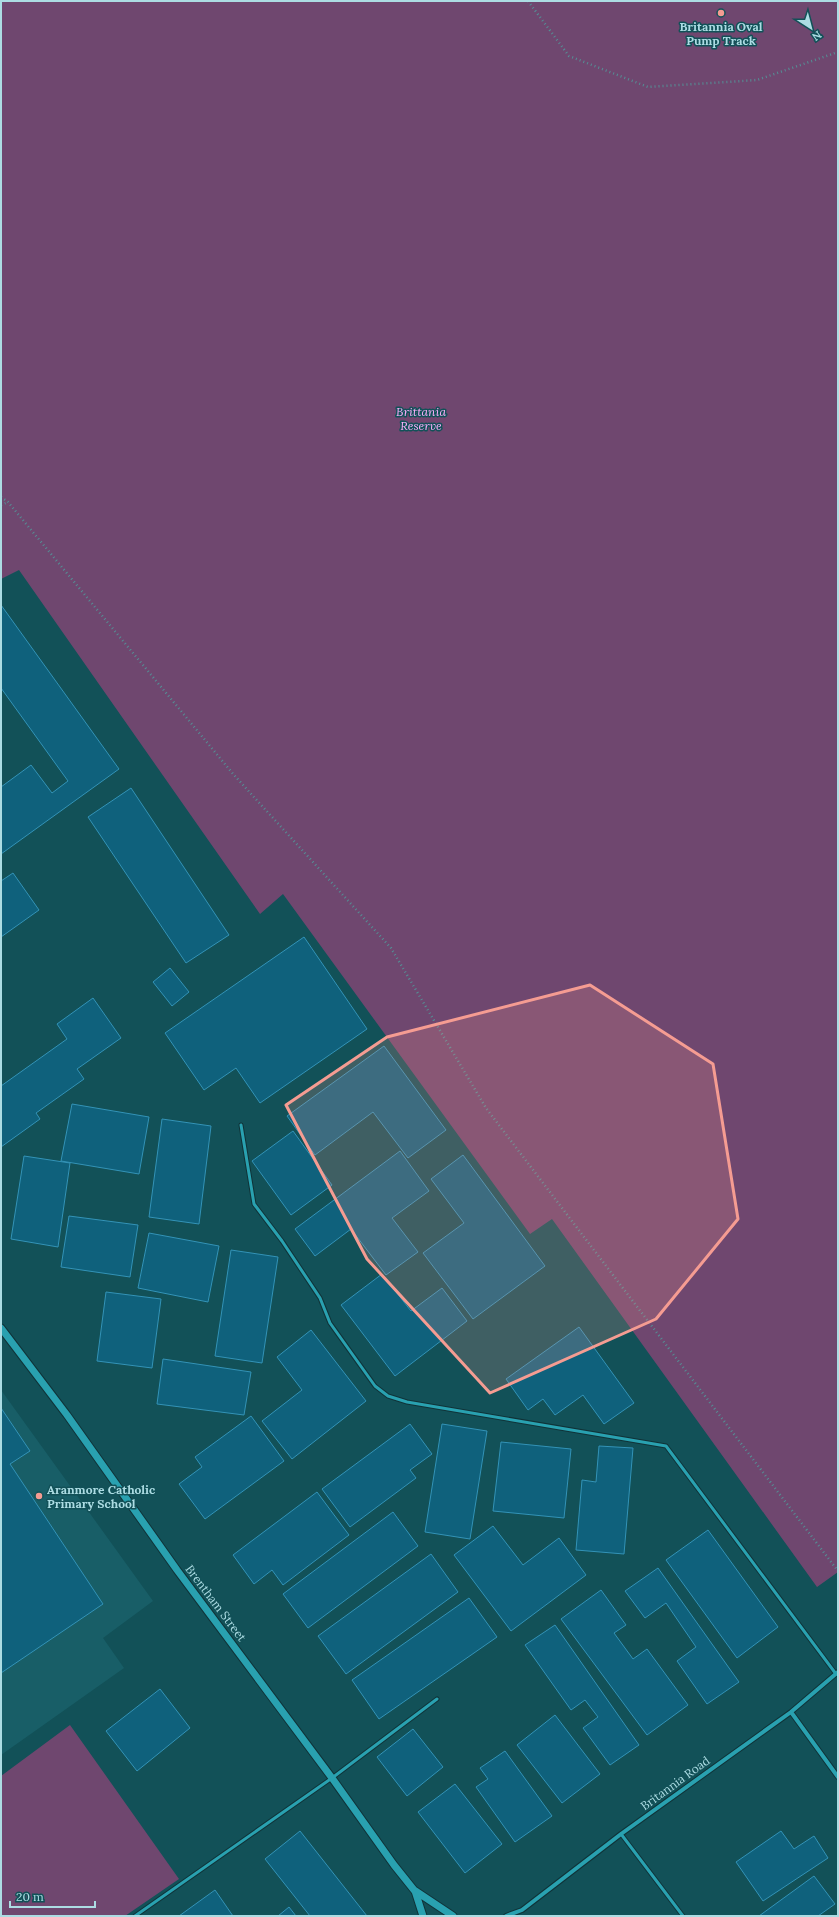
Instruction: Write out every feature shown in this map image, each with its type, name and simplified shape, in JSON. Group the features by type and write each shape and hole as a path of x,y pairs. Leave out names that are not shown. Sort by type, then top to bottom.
{"street":[{"name":"Brentham Street","path":"1,1328 67,1415 177,1570 332,1778 394,1865 414,1890 452,1916"},
{"name":"Britannia Road","path":"506,1916 522,1910 621,1834 791,1712 837,1673"},
{"path":"791,1712 838,1777"},
{"name":"Brentham Street","path":"414,1890 423,1916"},
{"name":"Britannia Road","path":"519,1916 522,1910"}],"lane":[{"path":"241,1125 254,1204 282,1241 320,1298 330,1323 375,1386 388,1396 407,1402 666,1446 837,1673"},
{"path":"135,1916 332,1778 437,1699"},
{"path":"621,1834 683,1916"}],"path":[{"path":"528,1 569,56 648,87 757,80 838,52"},
{"path":"1,496 8,502 234,775 391,948 486,1108 838,1571"},
{"path":"1,505 8,502"}],"highlighted area":[{"path":"590,985 713,1064 738,1219 656,1319 490,1393 367,1259 286,1105 387,1037"}],"shaded area":[{"name":"Aranmore Catholic Primary School","path":"1,1390 153,1601 103,1638 124,1668 1,1755"}],"green space":[{"name":"Brittania Reserve","path":"1,1 838,1 838,1572 817,1587 552,1219 530,1234 283,894 260,914 19,570 1,579"},
{"path":"70,1725 179,1879 125,1916 1,1916 1,1776"}],"building":[{"path":"1,605 119,769 1,854 1,787 31,765 52,793 68,781 1,688"},
{"path":"131,788 229,935 186,963 88,817"},
{"path":"13,873 39,910 1,937 1,881"},
{"path":"304,937 367,1029 260,1103 236,1068 204,1090 165,1033"},
{"path":"170,968 189,992 172,1006 153,982"},
{"path":"93,998 121,1038 77,1069 84,1079 36,1113 40,1119 1,1147 1,1086 67,1039 57,1024"},
{"path":"384,1046 446,1130 408,1158 373,1112 315,1155 287,1116"},
{"path":"72,1104 149,1117 139,1174 61,1161"},
{"path":"162,1119 211,1126 199,1224 149,1217"},
{"path":"293,1131 332,1185 291,1215 252,1161"},
{"path":"400,1151 429,1191 392,1218 418,1252 386,1275 351,1229 315,1256 295,1229"},
{"path":"463,1155 545,1266 473,1319 423,1253 464,1223 431,1179"},
{"path":"24,1156 70,1163 58,1247 11,1239"},
{"path":"69,1216 138,1225 130,1277 61,1267"},
{"path":"149,1233 219,1246 208,1302 138,1288"},
{"path":"231,1250 278,1257 262,1363 215,1356"},
{"path":"382,1274 411,1311 442,1288 467,1321 395,1376 341,1305"},
{"path":"106,1292 161,1299 152,1368 97,1361"},
{"path":"579,1327 634,1403 604,1424 583,1395 555,1415 543,1399 528,1410 506,1379"},
{"path":"311,1330 366,1401 292,1459 262,1421 302,1390 277,1357"},
{"path":"163,1359 251,1372 244,1415 157,1404"},
{"path":"1,1408 30,1451 10,1464 103,1604 1,1673"},
{"path":"251,1416 284,1461 205,1519 179,1484 202,1467 195,1457"},
{"path":"410,1424 432,1454 410,1470 416,1478 350,1527 322,1489"},
{"path":"442,1424 487,1431 470,1539 425,1532"},
{"path":"501,1442 571,1449 564,1518 493,1511"},
{"path":"599,1446 633,1448 624,1554 576,1550 582,1480 596,1482"},
{"path":"317,1492 349,1535 283,1585 272,1570 254,1584 233,1555"},
{"path":"393,1512 418,1546 308,1628 283,1594"},
{"path":"493,1526 523,1565 559,1538 586,1575 511,1631 454,1555"},
{"path":"708,1530 778,1627 737,1658 666,1560"},
{"path":"431,1554 458,1592 346,1674 318,1636"},
{"path":"658,1568 739,1682 707,1704 677,1661 696,1647 666,1603 645,1618 625,1591"},
{"path":"601,1590 626,1625 614,1633 633,1659 647,1649 688,1705 647,1735 561,1619"},
{"path":"469,1598 497,1637 379,1719 352,1680"},
{"path":"555,1625 639,1745 610,1765 583,1728 598,1717 585,1700 571,1710 525,1645"},
{"path":"160,1689 190,1728 137,1771 106,1731"},
{"path":"555,1715 600,1774 562,1803 517,1745"},
{"path":"413,1729 443,1767 407,1796 377,1757"},
{"path":"505,1751 552,1816 515,1842 476,1787 488,1779 480,1768"},
{"path":"455,1784 502,1844 465,1873 418,1812"},
{"path":"300,1831 367,1916 310,1916 265,1859"},
{"path":"781,1831 794,1849 814,1836 828,1858 763,1901 736,1862"},
{"path":"814,1876 835,1904 818,1916 759,1916"},
{"path":"215,1890 233,1916 179,1916"},
{"path":"289,1907 296,1916 278,1916"}],"place":[{"name":"Britannia Oval Pump Track","path":"721,13"},
{"name":"Aranmore Catholic Primary School","path":"39,1496"}]}
